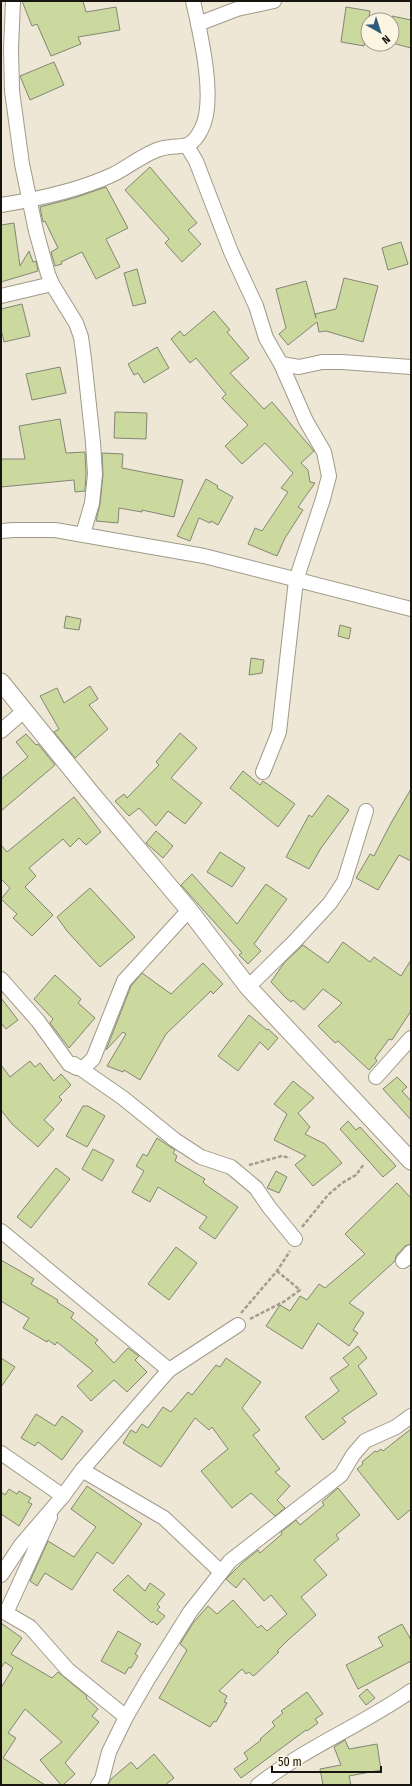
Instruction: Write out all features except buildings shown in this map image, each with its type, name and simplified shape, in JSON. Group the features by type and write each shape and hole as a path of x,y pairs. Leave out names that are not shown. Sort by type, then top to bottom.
{"street":[{"path":"13,1 11,49 12,91 29,200 41,251 52,284 76,323 81,337 84,359 95,474 92,503 83,534"},
{"path":"1,206 67,192 112,175 160,149 187,146 197,136 202,128 207,102 206,65 193,1"},
{"path":"198,24 236,9 274,1"},
{"path":"187,146 196,161 231,252 256,306 266,338 281,364 306,421 324,452 329,476 324,499 296,580 279,732 263,772"},
{"path":"1,296 52,284"},
{"path":"281,364 299,367 322,362 342,362 411,367"},
{"path":"1,532 14,530 55,530 204,556 411,609"},
{"path":"1,682 90,792 189,910 248,986 411,1161"},
{"path":"1,731 24,711"},
{"path":"248,986 295,941 330,903 344,882 366,811"},
{"path":"1,979 38,1021 69,1064 77,1068 83,1068 93,1059 124,981 189,910"},
{"path":"376,1077 411,1038"},
{"path":"71,1062 123,1098 175,1140 201,1157 231,1167 256,1188 269,1207 296,1239"},
{"path":"1,1231 169,1370"},
{"path":"1,1575 29,1535 82,1470 169,1370 238,1325"},
{"path":"98,1785 102,1779 110,1752 126,1717 190,1612 230,1561 341,1476 353,1455 365,1441 396,1427 411,1416"},
{"path":"1,1453 59,1500"},
{"path":"82,1470 164,1518 221,1572"},
{"path":"59,1500 6,1613 30,1627 68,1670 126,1717"},
{"path":"258,1785 285,1766 385,1709 411,1691"}],"path":[{"path":"231,1167 257,1164 282,1156 290,1158"},
{"path":"238,1325 285,1301 300,1290 277,1271"}]}
